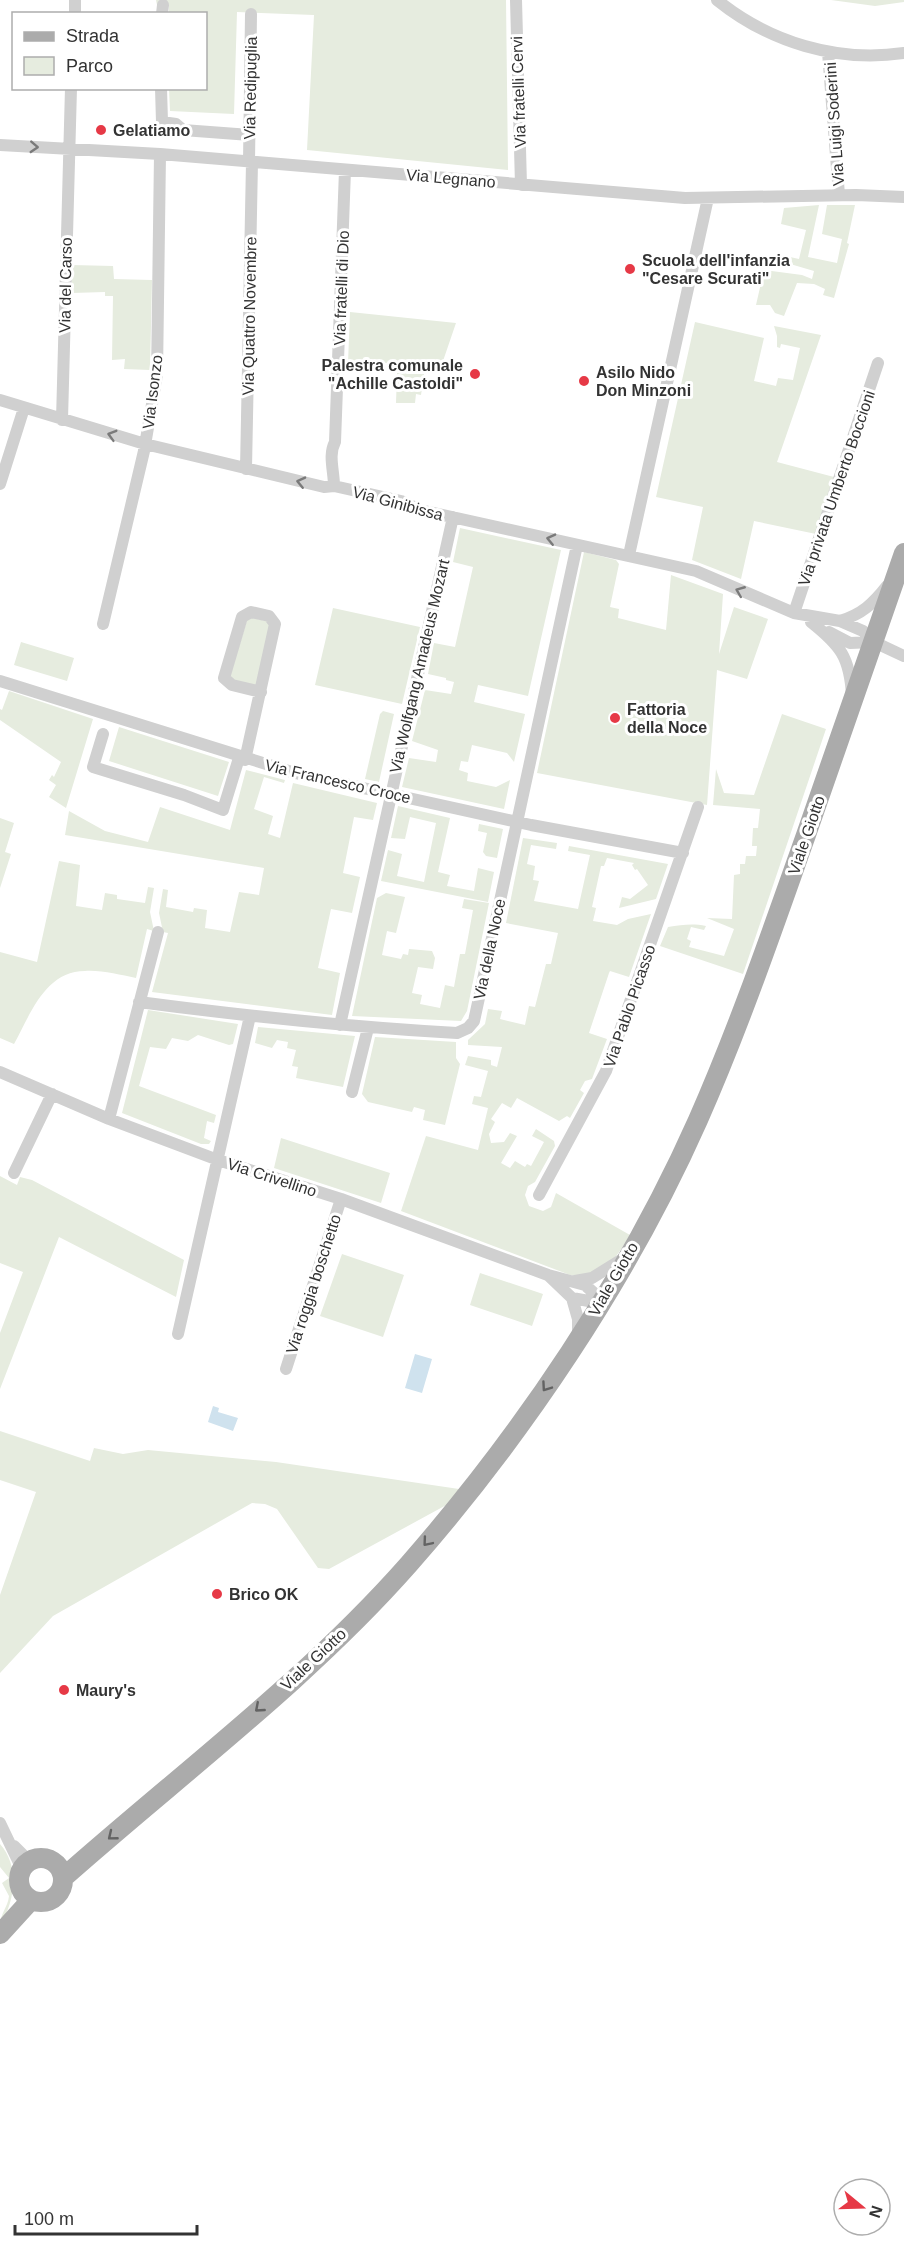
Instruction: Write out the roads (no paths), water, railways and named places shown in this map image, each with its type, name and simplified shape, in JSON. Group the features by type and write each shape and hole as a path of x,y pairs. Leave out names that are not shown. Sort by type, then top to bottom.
{"main road":[{"name":"Viale Giotto","path":"32,1875 43,1903 54,1899 62,1890 63,1878 315,1659 407,1566 502,1451 578,1338 627,1256 697,1123 754,982 901,562"},
{"path":"3,1930 32,1875 89,1855"},
{"path":"32,1875 59,1867 63,1878"}],"street":[{"name":"Via fratelli Cervi","path":"516,0 521,185"},
{"path":"717,0 764,31 828,52 870,55 904,53"},
{"name":"Via Redipuglia","path":"251,15 251,162"},
{"name":"Via Luigi Soderini","path":"828,52 839,195"},
{"name":"Via del Carso","path":"62,420 71,90"},
{"path":"161,90 162,122 176,124 183,130 250,135"},
{"name":"Via Legnano","path":"0,145 160,154 600,193 708,198 839,195 903,197"},
{"name":"Via Isonzo","path":"103,624 145,444 157,375 160,154"},
{"name":"Via Quattro Novembre","path":"246,469 251,162"},
{"name":"Via fratelli di Dio","path":"334,486 334,466 331,460 335,442 345,170"},
{"path":"629,555 708,198"},
{"name":"Via privata Umberto Boccioni","path":"794,613 878,363"},
{"name":"Via Ginibissa","path":"0,400 145,444 246,469 324,487 334,486 401,501 420,510 696,571 794,613 850,643 874,642"},
{"path":"0,484 24,408"},
{"name":"Via Wolfgang Amadeus Mozart","path":"340,1025 453,517"},
{"name":"Via della Noce","path":"139,1002 368,1028 457,1033 468,1028 474,1021 577,545"},
{"path":"840,621 855,616 873,605 901,562"},
{"path":"103,734 93,767 184,795 223,810 242,759 261,692 275,624 269,616 251,612 242,618 224,678 232,685 261,692"},
{"name":"Via Ginibissa","path":"794,613 840,621 863,631 874,642"},
{"name":"Via Ginibissa","path":"811,622 835,641 846,657 852,704"},
{"path":"874,642 904,656"},
{"name":"Via Francesco Croce","path":"0,681 242,759 516,822 682,853"},
{"name":"Via Pablo Picasso","path":"539,1196 606,1071 698,807"},
{"path":"109,1119 158,932"},
{"path":"178,1334 250,1016"},
{"path":"352,1092 368,1028"},
{"name":"Via Crivellino","path":"0,1072 109,1119 218,1160 341,1199 548,1275 585,1285 595,1294 600,1303"},
{"path":"14,1173 52,1094"},
{"name":"Via roggia boschetto","path":"286,1369 341,1199"},
{"path":"571,1282 592,1278 627,1256"},
{"name":"Via Crivellino","path":"548,1275 572,1298"},
{"path":"578,1338 578,1319 572,1298 600,1303"},
{"path":"0,1823 32,1875"},
{"path":"11,1843 24,1856 32,1875"}],"water":[{"path":"415,1354 432,1359 422,1393 405,1388"},
{"path":"213,1406 219,1408 218,1412 238,1418 233,1431 208,1422"}],"place":[{"name":"Gelatiamo","path":"101,130"},
{"name":"Scuola dell'infanzia \"Cesare Scurati\"","path":"630,269"},
{"name":"Palestra comunale \"Achille Castoldi\"","path":"475,374"},
{"name":"Asilo Nido Don Minzoni","path":"584,381"},
{"name":"Fattoria della Noce","path":"615,718"},
{"name":"Brico OK","path":"217,1594"},
{"name":"Maury's","path":"64,1690"}]}
